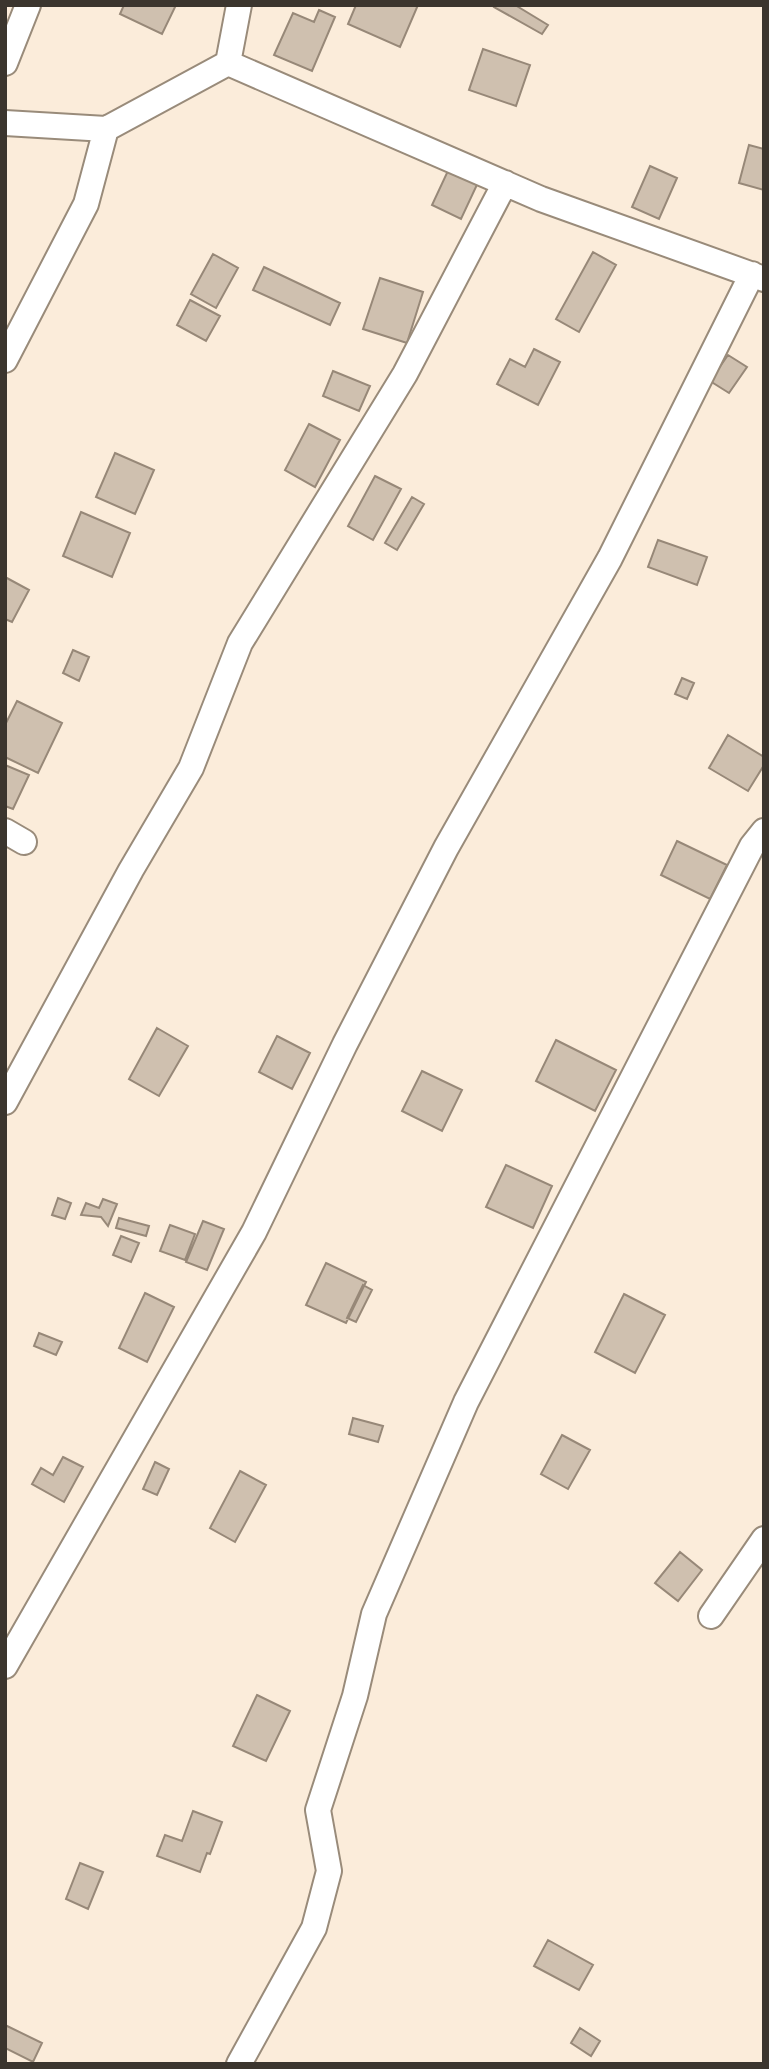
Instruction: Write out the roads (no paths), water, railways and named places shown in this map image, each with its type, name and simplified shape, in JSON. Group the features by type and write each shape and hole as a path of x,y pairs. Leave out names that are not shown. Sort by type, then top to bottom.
{"street":[{"path":"5,63 28,5"},
{"path":"228,63 239,5"},
{"path":"5,123 106,129 228,63"},
{"path":"5,1666 254,1232 345,1044 446,848 610,558 758,277 541,199 228,63"},
{"path":"5,360 86,204 106,129"},
{"path":"5,1102 131,870 191,768 240,643 405,374 505,183"},
{"path":"239,2064 314,1928 329,1871 318,1810 355,1696 374,1614 466,1402 752,846 764,831"},
{"path":"712,1616 764,1539"}]}
